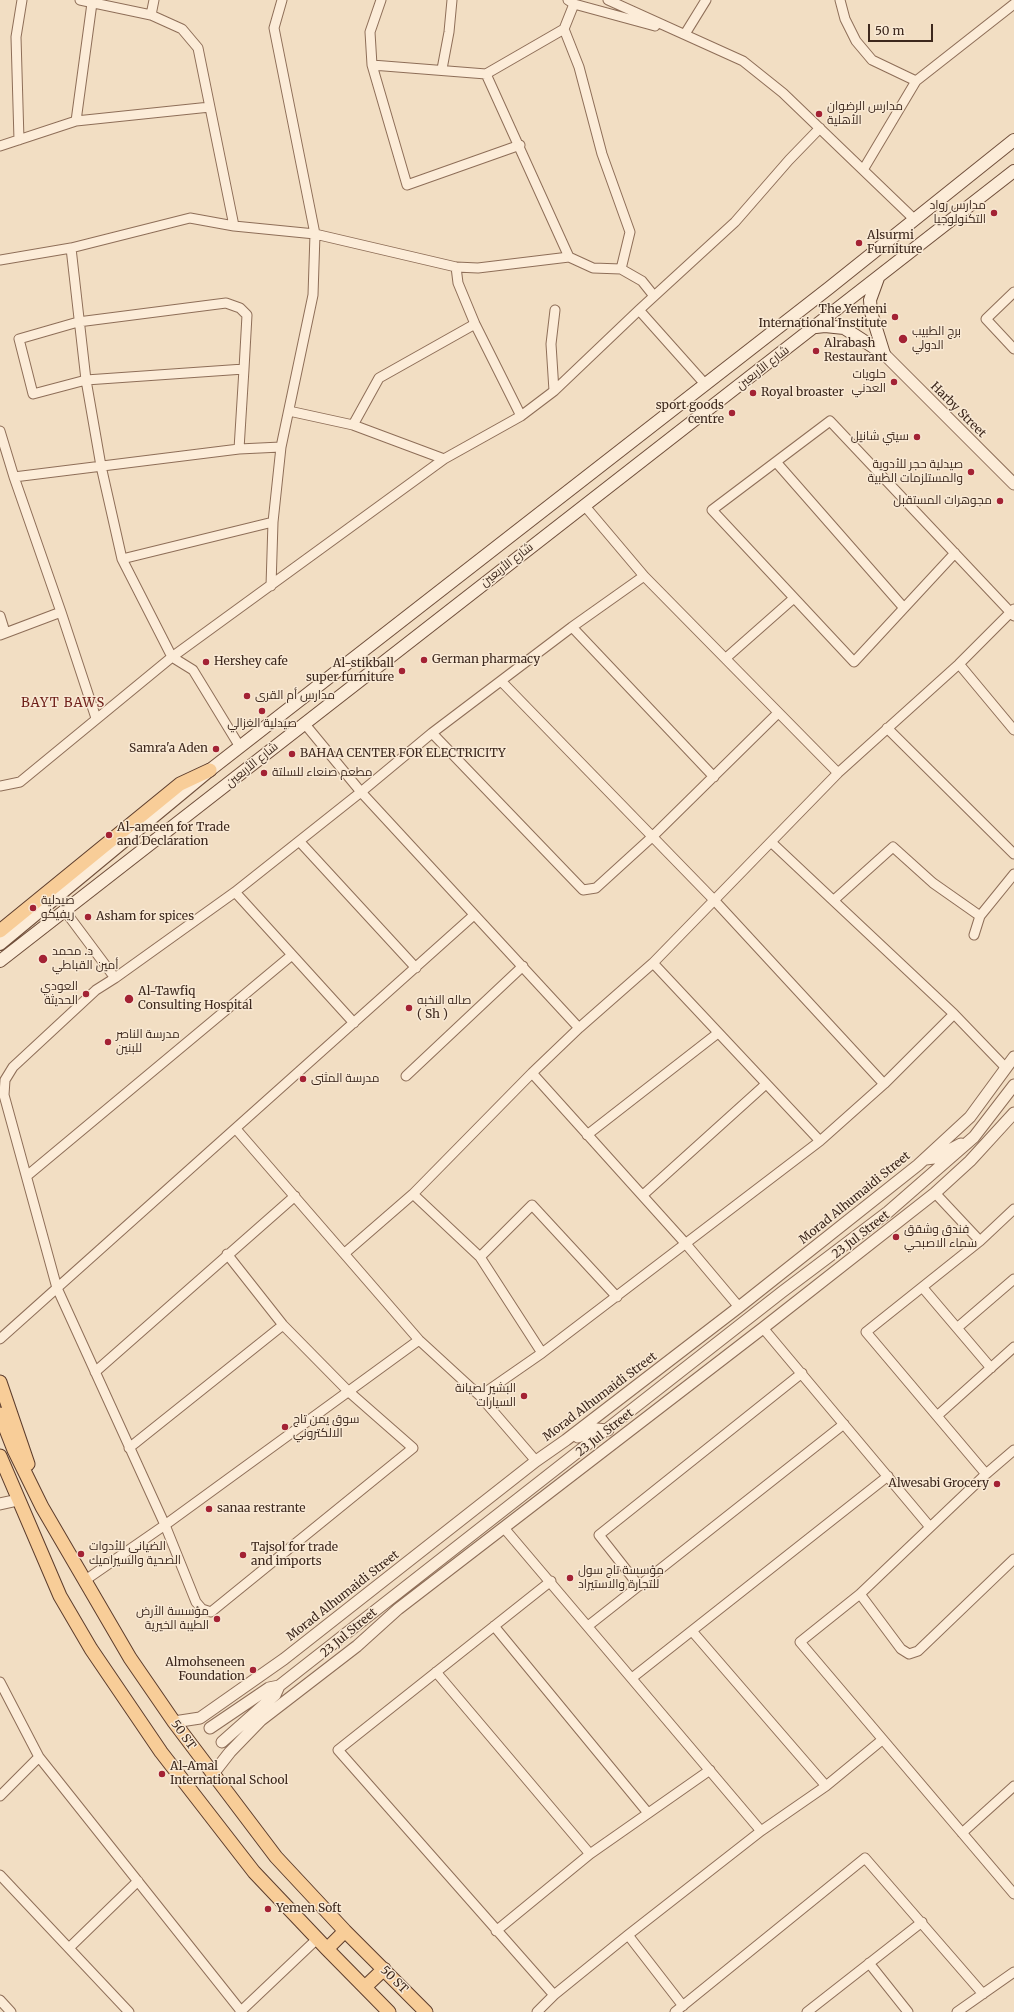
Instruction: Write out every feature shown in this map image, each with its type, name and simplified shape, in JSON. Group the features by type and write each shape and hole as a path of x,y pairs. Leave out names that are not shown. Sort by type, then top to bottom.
{"main road":[{"name":"شارع الأربعين","path":"0,944 186,789 829,288 1014,140"},
{"name":"شارع الأربعين","path":"0,961 584,505 816,327 1014,171"},
{"path":"878,278 870,300 871,312 884,354"},
{"path":"816,327 825,326 844,328 884,354"},
{"path":"0,931 180,784 210,770"},
{"path":"0,1382 42,1507"},
{"name":"50 ST","path":"0,1414 14,1450 42,1507 130,1658 174,1722 212,1775 276,1857 345,1931 426,2012"},
{"path":"0,1456 60,1596 99,1662 161,1752 254,1872 317,1939 390,2012"},
{"path":"0,1465 16,1496"},
{"path":"327,1949 345,1931"},
{"path":"365,1988 384,1969"}],"street":[{"path":"19,140 16,37 22,0"},
{"path":"80,0 151,14 182,30 198,48 234,226"},
{"path":"151,14 154,0"},
{"path":"270,586 273,522 281,447 313,294 315,234 274,28 282,0"},
{"path":"381,0 370,32 372,65 407,185 520,145"},
{"path":"442,69 449,32 452,0"},
{"path":"608,0 742,61 783,93 914,219"},
{"path":"685,34 706,0"},
{"path":"840,0 845,19 856,41 872,60 916,81"},
{"path":"621,270 630,232 602,154 578,67 564,29 571,2 685,34"},
{"path":"76,121 92,3"},
{"path":"863,170 916,81 1014,4"},
{"path":"372,65 442,69 486,74 564,29"},
{"path":"486,74 520,145 569,256"},
{"path":"0,146 76,121 210,107"},
{"path":"0,786 20,782 172,657 444,459 521,416 554,391 735,222 789,160 820,128"},
{"path":"0,260 71,248 190,218 234,226 315,234 456,267 478,268 569,256 593,268 621,270 642,281 654,296"},
{"path":"71,248 78,322 86,380 101,466 122,559 172,657 193,670 240,747"},
{"path":"456,267 458,284 475,324 521,416"},
{"path":"1014,292 986,319 1014,349"},
{"path":"238,449 244,369 247,315 240,308 226,303 78,322 19,339 33,394 86,380 244,369"},
{"path":"554,391 551,344 555,310"},
{"path":"639,310 705,384"},
{"path":"353,425 379,378 475,324"},
{"name":"Harby Street","path":"884,354 1014,484"},
{"path":"289,411 353,425 444,459"},
{"path":"345,1252 413,1194 532,1073 579,1028 653,963 838,773 959,664 1013,613 830,421 712,510 854,662 955,553"},
{"path":"0,431 14,477 62,612 96,718"},
{"path":"14,477 238,449 281,447"},
{"path":"776,462 904,608"},
{"path":"584,505 644,576 726,658 778,714 838,773"},
{"path":"122,559 273,522"},
{"path":"227,1254 283,1325 348,1391 413,1448 211,1612 202,1609 196,1602 165,1525 57,1288 28,1175 4,1095 5,1080 13,1067 96,990 235,892 300,842 432,733 572,627 644,576"},
{"path":"726,658 794,598"},
{"path":"0,616 3,633 62,612"},
{"path":"572,627 714,777"},
{"path":"959,664 1014,730"},
{"path":"501,681 715,901 884,1084"},
{"path":"432,733 582,890 596,888 652,837 778,714"},
{"path":"304,723 361,792 579,1028"},
{"path":"887,728 1014,854"},
{"path":"300,842 416,968"},
{"path":"771,842 954,1014 1006,1068"},
{"path":"834,900 893,847 933,883 980,916"},
{"path":"974,935 980,916 1014,874"},
{"path":"235,892 354,1023"},
{"path":"65,911 115,978"},
{"path":"0,1339 474,915"},
{"path":"28,1175 292,955"},
{"path":"653,963 820,1142"},
{"path":"406,1076 523,966"},
{"path":"480,1396 542,1353 617,1297 820,1142 884,1084 954,1014"},
{"path":"587,1135 718,1033"},
{"name":"Morad Alhumaidi Street","path":"174,1722 200,1718 284,1659 536,1461 566,1440 740,1307 923,1159 970,1117 1014,1057"},
{"path":"532,1073 643,1195 740,1307"},
{"path":"643,1195 766,1084"},
{"path":"210,1728 269,1688 279,1686 608,1430 782,1292 888,1212 974,1137 1013,1088"},
{"name":"23 Jul Street","path":"212,1775 230,1752 261,1720 356,1646 398,1609 764,1328 935,1193 970,1162 1014,1113"},
{"path":"236,1129 345,1252 419,1340 480,1396 536,1461"},
{"path":"923,1159 934,1158 974,1137"},
{"path":"935,1193 980,1241"},
{"path":"413,1194 480,1257 542,1353"},
{"path":"95,1372 227,1254 295,1196"},
{"path":"480,1257 532,1205 617,1297"},
{"path":"986,1474 866,1332 923,1288 980,1241 1014,1210"},
{"path":"957,1328 1014,1279"},
{"path":"923,1288 991,1368"},
{"path":"130,1448 283,1325"},
{"path":"764,1328 930,1527"},
{"path":"84,1581 165,1525 419,1340"},
{"path":"937,1416 1014,1347"},
{"path":"639,1586 599,1535 802,1374"},
{"path":"588,1626 844,1424"},
{"path":"566,1440 575,1439 596,1429 608,1430"},
{"path":"1014,1450 986,1474 860,1594 800,1642 1014,1894"},
{"path":"632,1678 888,1476"},
{"path":"0,1504 16,1496"},
{"path":"504,1528 551,1581 761,1831"},
{"path":"860,1594 901,1649 909,1654 918,1651 1014,1559"},
{"path":"551,1581 338,1750 554,1995"},
{"path":"494,1626 648,1813"},
{"path":"692,1631 826,1786"},
{"path":"436,1672 590,1854"},
{"path":"0,1682 39,1757 241,2011 317,1939"},
{"path":"222,1742 275,1695 279,1686"},
{"path":"200,1718 230,1752"},
{"path":"537,2012 554,1995 761,1831 826,1786 882,1740"},
{"path":"0,1796 39,1757"},
{"path":"496,1931 590,1854 710,1770"},
{"path":"962,1833 1014,1786"},
{"path":"676,2012 866,1858 983,1994"},
{"path":"0,1875 129,2012"},
{"path":"69,1948 138,1881"},
{"path":"807,2012 922,1922"},
{"path":"628,1936 683,2006"},
{"path":"869,1963 908,2012"},
{"path":"957,2012 1014,1972"},
{"path":"0,2000 11,2012"}],"place":[{"name":"مدارس الرضوان الأهلية","path":"819,114"},
{"name":"مدارس رواد التكنولوجيا","path":"994,213"},
{"name":"Alsurmi Furniture","path":"859,243"},
{"name":"The Yemeni International Institute","path":"895,317"},
{"name":"برج الطبيب الدولي","path":"903,339"},
{"name":"Alrabash Restaurant","path":"816,351"},
{"name":"حلويات العدني","path":"894,382"},
{"name":"Royal broaster","path":"753,393"},
{"name":"sport goods centre","path":"732,413"},
{"name":"سيتي شانيل","path":"917,437"},
{"name":"صيدلية حجر للأدوية والمستلزمات الطبية","path":"971,472"},
{"name":"مجوهرات المستقبل","path":"1000,501"},
{"name":"German pharmacy","path":"424,660"},
{"name":"Hershey cafe","path":"206,662"},
{"name":"Al-stikball super furniture","path":"402,671"},
{"name":"مدارس أم القرى","path":"247,696"},
{"name":"صيدلية الغزالي","path":"262,711"},
{"name":"Samra'a Aden","path":"216,749"},
{"name":"BAHAA CENTER FOR ELECTRICITY","path":"292,754"},
{"name":"مطعم صنعاء للسلتة","path":"264,773"},
{"name":"Al-ameen for Trade and Declaration","path":"109,835"},
{"name":"صيدلية ريفيكو","path":"33,908"},
{"name":"Asham for spices","path":"88,917"},
{"name":"د. محمد أمين القباطي","path":"43,959"},
{"name":"العودي الحديثة","path":"86,994"},
{"name":"Al-Tawfiq Consulting Hospital","path":"129,999"},
{"name":"صاله النخبه ( Sh )","path":"409,1008"},
{"name":"مدرسة الناصر للبنين","path":"108,1042"},
{"name":"مدرسة المثنى","path":"303,1079"},
{"name":"فندق وشقق سماء الاصبحي","path":"896,1237"},
{"name":"البشير لصيانة السيارات","path":"524,1396"},
{"name":"سوق يمن تاج الالكتروني","path":"285,1427"},
{"name":"Alwesabi Grocery","path":"997,1484"},
{"name":"sanaa restrante","path":"209,1509"},
{"name":"الضياني للأدوات الصحية والسيراميك","path":"81,1554"},
{"name":"Tajsol for trade and imports","path":"243,1555"},
{"name":"مؤسسة تاج سول للتجارة والاستيراد","path":"570,1578"},
{"name":"مؤسسة الأرض الطيبة الخيرية","path":"217,1619"},
{"name":"Almohseneen Foundation","path":"253,1670"},
{"name":"Al-Amal International School","path":"162,1774"},
{"name":"Yemen Soft","path":"268,1909"}],"district":[{"name":"BAYT BAWS","path":"63,703"}]}
